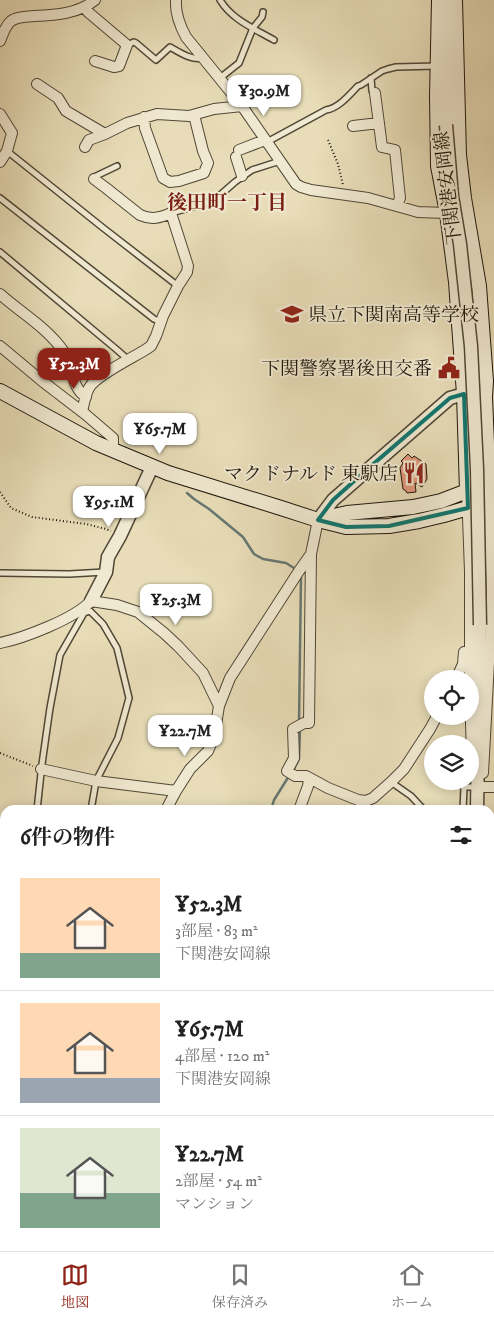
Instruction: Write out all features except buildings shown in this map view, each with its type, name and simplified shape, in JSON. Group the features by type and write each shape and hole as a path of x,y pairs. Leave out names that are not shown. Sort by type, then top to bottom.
{"main road":[{"name":"下関港安岡線","path":"439,0 438,166 447,213 456,282 464,394 467,491"},
{"name":"下関港安岡線","path":"455,0 458,155 479,286 486,381 484,397 492,491"},
{"path":"0,390 81,435 168,474 346,527 388,526 419,521 468,508 492,491"},
{"path":"318,520 347,513 414,507 441,501 467,491"}],"street":[{"path":"0,41 5,28 12,20 64,13 84,7 95,0"},
{"path":"176,0 182,31 242,106 294,182 301,187 311,190 368,198 418,212 447,213"},
{"path":"447,0 446,125 452,196 460,244 470,346 477,469 480,624 477,805"},
{"path":"84,7 127,45 119,66 114,67 95,61"},
{"path":"37,84 58,98 66,111 105,134"},
{"path":"375,93 382,147 395,150 400,198 397,206"},
{"path":"85,147 89,140 127,123 161,113 189,116 214,109 242,106"},
{"path":"0,114 12,133 2,158"},
{"path":"144,118 144,128 163,178 170,182 204,173 208,163 203,152 194,115"},
{"path":"353,126 379,123"},
{"path":"242,176 237,154 266,141"},
{"path":"82,412 89,388 96,380 150,346 178,286 187,272 188,266 171,213 154,218 146,218 94,179"},
{"path":"0,294 60,345 67,357 78,389 86,396"},
{"path":"0,346 114,438 113,450"},
{"path":"432,725 409,762 391,782 373,798 366,801 358,800 306,776 292,774 287,771 294,758 293,729 309,722 311,554 318,520 333,500 371,466 450,398 464,394"},
{"path":"0,643 25,636 85,608 91,601 106,572 108,557 120,536 152,467"},
{"path":"470,670 467,491 492,491 492,650 483,778 479,784"},
{"path":"169,805 190,770 208,751 214,737 219,706 230,678 311,554"},
{"path":"91,601 117,605 138,612 164,633 203,673 219,706"},
{"path":"460,670 463,664 464,637 471,637"},
{"path":"41,769 96,782 176,791"},
{"path":"301,805 309,778"},
{"path":"479,787 494,787"},
{"path":"477,790 477,805"}],"lane":[{"path":"220,0 232,15 249,27 274,40"},
{"path":"220,79 239,63 253,28 263,12"},
{"path":"127,45 136,43 156,60 170,47 192,58 198,60 203,58"},
{"path":"266,141 326,110 332,109 358,86 361,86 382,71 393,68 438,66"},
{"path":"371,78 372,90 375,93"},
{"path":"2,158 102,227 178,286"},
{"path":"171,213 204,204 219,196 252,170 280,161"},
{"path":"94,179 94,177 117,166"},
{"path":"0,198 154,319 161,322"},
{"path":"0,252 116,349 127,361"},
{"path":"0,573 69,574 106,572"},
{"path":"37,805 41,769 60,655 84,614 90,611 103,624 117,648 129,698 118,738 96,782 92,805"},
{"path":"391,782 419,805"},
{"path":"463,805 464,790"}],"path":[{"path":"328,140 338,164 344,195"},
{"path":"0,492 11,508 32,517 86,524 106,529 120,536"},
{"path":"0,753 41,769"}],"highlighted area":[{"path":"464,394 468,508 389,526 346,527 318,520 333,500 371,466 450,398"}],"waterway":[{"path":"187,493 243,537 254,554 263,559 286,563 294,568"},
{"path":"299,723 301,577"},
{"path":"293,771 299,759 300,728"},
{"path":"272,805 289,776"}],"place":[{"name":"県立下関南高等学校","path":"292,314"},
{"name":"下関警察署後田交番","path":"449,368"},
{"name":"マクドナルド 東駅店","path":"414,473"}],"district":[{"name":"後田町一丁目","path":"227,202"}]}
